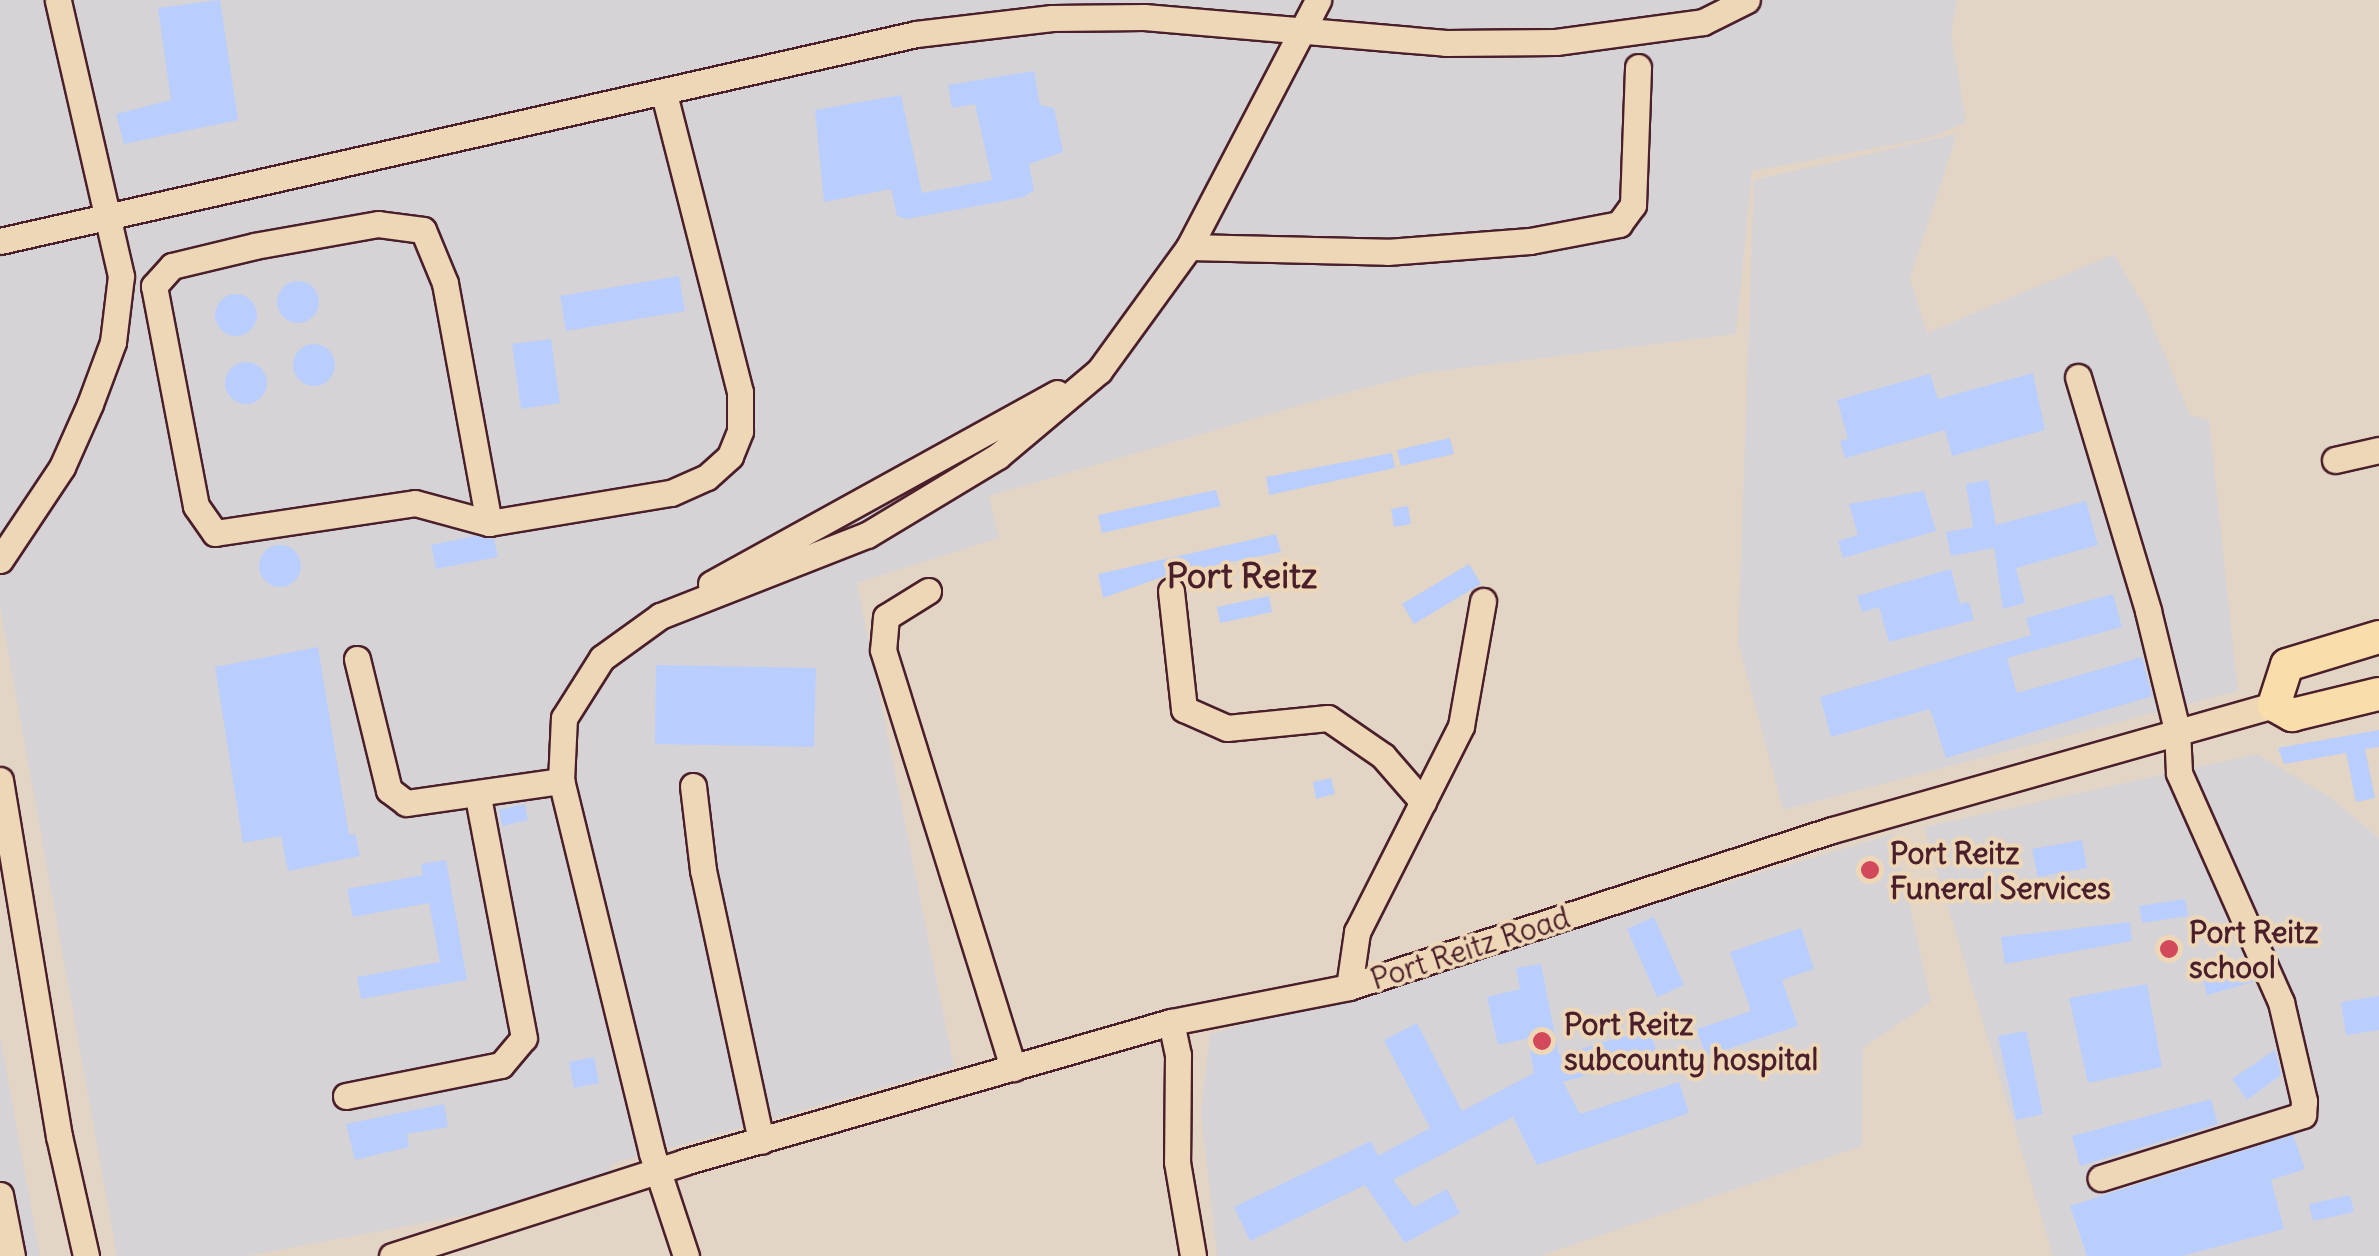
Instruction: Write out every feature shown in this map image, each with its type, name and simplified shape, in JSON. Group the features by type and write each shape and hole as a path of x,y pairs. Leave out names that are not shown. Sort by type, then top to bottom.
{"main road":[{"path":"2274,704 2287,665 2379,637"},
{"name":"Port Reitz Road","path":"2274,704 2292,715 2379,694"}],"street":[{"path":"0,560 62,467 113,342 121,276 58,0"},
{"path":"660,616 867,536 998,456 1099,372 1190,246 1318,0"},
{"path":"0,242 108,222 504,124 664,94 916,34 1052,18 1144,16 1446,43 1556,42 1702,22 1747,0"},
{"path":"1190,246 1387,252 1530,242 1619,224 1632,205 1638,67"},
{"path":"489,523 444,284 423,230 404,223 344,229 159,274 156,307 196,506 215,533 416,504 489,523 671,493 707,477 735,444 740,392 664,94"},
{"path":"686,1256 670,1220 562,781 564,718 602,658 660,616 860,498 1099,372"},
{"path":"2078,377 2178,730 2182,784 2281,1002 2302,1115 2101,1178"},
{"path":"2335,460 2379,450"},
{"path":"928,591 886,617 883,650 1013,1068"},
{"path":"1171,591 1184,708 1227,728 1328,718 1383,756 1424,802"},
{"path":"1349,987 1356,932 1424,802 1465,712 1483,601"},
{"path":"358,659 388,790 421,806 562,781"},
{"name":"Port Reitz Road","path":"392,1256 761,1141 1171,1022 1349,987 1832,830 2274,704"},
{"path":"0,780 58,1136 86,1256"},
{"path":"692,786 703,870 761,1141"},
{"path":"346,1096 501,1066 524,1038 478,796"},
{"path":"1171,1022 1178,1055 1177,1162 1193,1256"},
{"path":"0,1195 12,1256"}],"shaded area":[{"path":"0,0 1957,0 1951,33 1966,122 1929,138 1752,171 1736,334 1423,373 1301,405 989,496 999,538 857,583 954,1067 612,1164 602,1184 493,1210 247,1256 117,1256 0,607"},
{"path":"1957,134 1910,278 1927,333 2114,254 2146,310 2190,415 2209,420 2238,691 1783,810 1738,642 1754,180"},
{"name":"Port Reitz school","path":"2257,754 2331,798 2379,838 2379,1256 2053,1256 1924,827"},
{"name":"Port Reitz subcounty hospital","path":"1894,834 1931,1002 1863,1048 1862,1146 1540,1256 1217,1256 1201,1113 1210,1034"},
{"path":"0,1035 40,1256 0,1256"}],"building":[{"path":"220,0 238,120 124,144 116,114 171,100 158,8"},
{"path":"1034,71 1040,105 1054,108 1063,152 1029,164 1034,190 1024,197 907,219 897,216 891,189 824,202 815,110 901,95 922,193 992,180 975,104 952,108 948,85"},
{"path":"679,276 685,311 566,331 560,296"},
{"path":"298,281 313,287 319,302 313,317 298,323 283,317 277,302 283,287"},
{"path":"236,294 251,300 257,315 251,330 236,336 221,330 215,315 221,300"},
{"path":"551,339 560,403 521,409 512,344"},
{"path":"314,344 329,350 335,365 329,380 314,386 299,380 293,365 299,350"},
{"path":"246,362 261,368 267,383 261,398 246,404 231,398 225,383 231,368"},
{"path":"2033,373 2045,430 1952,456 1945,430 1845,458 1840,441 1848,439 1837,400 1930,374 1938,399"},
{"path":"1450,438 1454,454 1401,466 1397,450"},
{"path":"1392,453 1395,468 1269,495 1266,477"},
{"path":"1988,480 1996,525 2086,501 2098,545 2016,568 2025,603 2003,609 1994,548 1951,556 1946,532 1973,527 1966,484"},
{"path":"1216,490 1221,506 1102,533 1098,515"},
{"path":"1924,491 1936,531 1843,558 1838,541 1858,535 1849,504"},
{"path":"1408,506 1411,524 1394,527 1391,509"},
{"path":"1276,534 1281,552 1168,575 1103,598 1098,574"},
{"path":"475,536 494,539 498,557 436,569 431,545"},
{"path":"280,545 295,551 301,566 295,581 280,587 265,581 259,566 265,551"},
{"path":"1469,564 1481,584 1414,624 1402,604"},
{"path":"1951,569 1960,604 1969,602 1974,620 1889,642 1879,607 1862,612 1857,596"},
{"path":"2113,594 2122,627 2007,658 2017,693 2142,657 2152,696 1946,758 1930,709 1831,737 1820,697 2031,635 2026,618"},
{"path":"1269,596 1272,612 1220,623 1217,607"},
{"path":"318,647 349,835 355,834 360,856 288,871 281,836 243,843 215,667"},
{"path":"656,665 816,668 814,747 655,744"},
{"path":"2379,730 2379,747 2365,749 2375,798 2356,802 2346,753 2284,764 2278,748"},
{"path":"1331,778 1335,794 1316,799 1313,782"},
{"path":"525,804 528,820 502,826 499,810"},
{"path":"2082,840 2087,868 2038,877 2032,849"},
{"path":"446,860 467,980 361,999 357,977 440,962 429,903 353,917 347,889 423,875 421,864"},
{"path":"2185,899 2188,916 2142,923 2139,906"},
{"path":"1654,917 1684,985 1657,997 1627,929"},
{"path":"2130,922 2132,941 2005,964 2001,937"},
{"path":"1801,928 1814,969 1782,980 1798,1026 1706,1056 1697,1029 1751,1011 1730,952"},
{"path":"1541,964 1559,1055 1650,1029 1657,1055 1563,1082 1580,1114 1679,1082 1689,1113 1537,1165 1513,1117 1393,1180 1414,1207 1447,1189 1460,1213 1405,1243 1365,1185 1250,1241 1234,1207 1371,1141 1378,1156 1430,1128 1384,1040 1417,1023 1462,1111 1534,1073 1528,1038 1498,1045 1487,997 1520,989 1516,968"},
{"path":"2247,966 2253,982 2207,995 2203,978"},
{"path":"2147,984 2162,1067 2088,1083 2069,998"},
{"path":"2379,996 2379,1030 2346,1035 2341,1002"},
{"path":"2026,1031 2043,1114 2016,1120 1998,1036"},
{"path":"2275,1050 2281,1075 2247,1100 2232,1079"},
{"path":"594,1057 599,1083 574,1088 569,1062"},
{"path":"2211,1099 2218,1124 2080,1166 2072,1136"},
{"path":"444,1104 448,1127 407,1134 409,1147 355,1160 346,1124"},
{"path":"2293,1135 2305,1169 2271,1180 2284,1229 2182,1256 2087,1256 2070,1206"},
{"path":"2350,1195 2354,1212 2313,1221 2309,1204"}],"place":[{"name":"Port Reitz Funeral Services","path":"1870,870"},
{"name":"Port Reitz school","path":"2169,949"},
{"name":"Port Reitz subcounty hospital","path":"1542,1041"}],"district":[{"name":"Port Reitz","path":"1242,575"}]}
